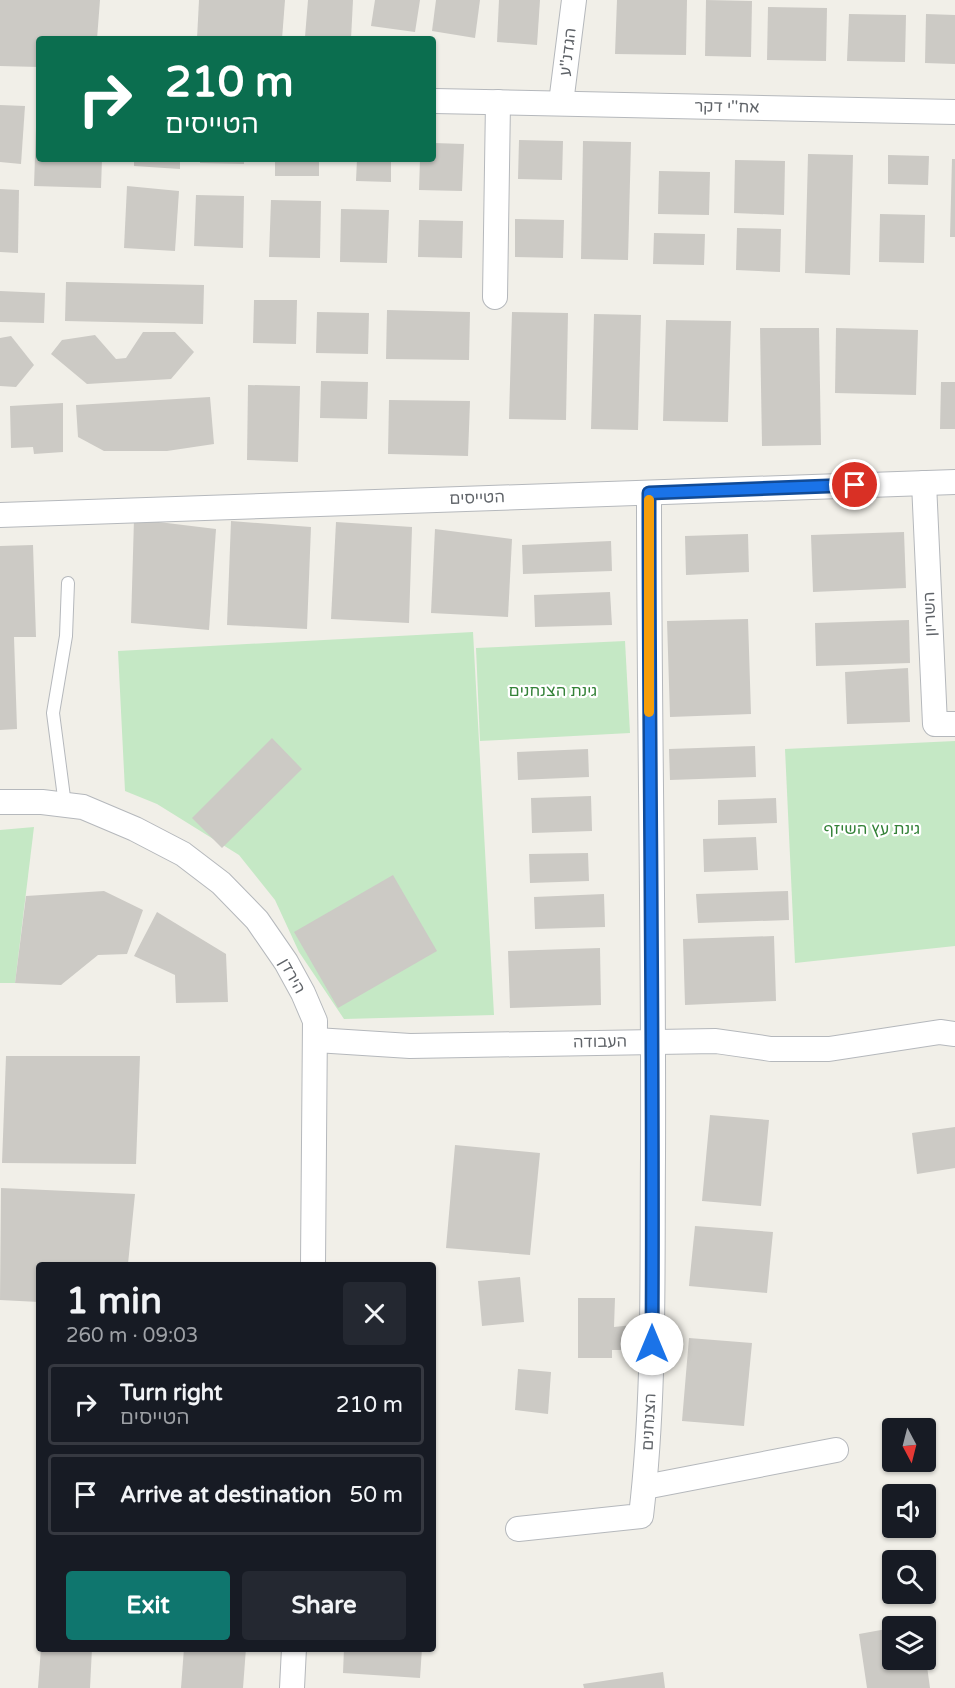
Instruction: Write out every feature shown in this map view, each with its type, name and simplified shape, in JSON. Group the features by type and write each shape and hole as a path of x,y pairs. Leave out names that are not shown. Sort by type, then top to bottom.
{"street":[{"name":"הגדנ''ע","path":"561,103 574,0"},
{"name":"אח''י דקר","path":"436,100 955,112"},
{"path":"495,297 498,102"},
{"name":"הטייסים","path":"0,515 955,482"},
{"name":"השריון","path":"924,483 934,724 955,724"},
{"name":"הצנחנים","path":"518,1529 641,1516 645,1487 652,1367 653,1041 649,493"},
{"name":"הירדן","path":"0,784 34,789 65,805"},
{"name":"הירדן","path":"0,802 42,802 83,807 145,834 183,854 220,883 257,920 286,963 315,1021 313,1262"},
{"name":"העבודה","path":"316,1040 410,1046 716,1041 771,1049 829,1049 940,1032 955,1034"},
{"path":"645,1487 836,1450"},
{"path":"291,1688 294,1652"}],"lane":[{"path":"65,805 53,713 66,636 68,583"}],"green space":[{"path":"473,632 494,1015 344,1019 299,952 275,900 239,855 157,804 125,791 118,651"},
{"name":"גינת הצנחנים","path":"625,641 630,733 480,741 476,648"},
{"name":"גינת עץ השיזף","path":"955,741 955,946 795,963 785,749"},
{"path":"34,827 15,983 0,983 0,830"}],"building":[{"path":"0,0 100,0 97,36 36,36 36,67 0,66"},
{"path":"199,0 285,0 282,36 197,36"},
{"path":"308,0 353,0 351,36 305,36"},
{"path":"375,0 420,0 415,32 371,26"},
{"path":"436,0 480,0 475,38 432,31"},
{"path":"499,0 540,0 537,45 497,42"},
{"path":"617,0 687,0 686,55 615,54"},
{"path":"706,0 752,1 751,57 705,56"},
{"path":"768,7 827,8 826,61 767,60"},
{"path":"849,14 906,15 905,62 847,61"},
{"path":"926,14 955,15 955,64 925,63"},
{"path":"0,105 25,106 21,164 0,162"},
{"path":"36,127 36,162 102,162 101,188 34,186"},
{"path":"519,140 563,141 562,180 518,179"},
{"path":"583,141 631,142 628,260 581,259"},
{"path":"436,143 464,144 462,191 419,190 420,162 436,162"},
{"path":"808,154 853,155 850,275 805,273"},
{"path":"888,155 929,156 928,185 888,184"},
{"path":"952,159 955,159 955,237 950,237"},
{"path":"735,160 785,161 784,215 734,213"},
{"path":"134,162 180,162 180,169 134,166"},
{"path":"244,162 244,164 200,163"},
{"path":"275,162 319,162 319,176 275,176"},
{"path":"357,162 391,162 391,182 356,181"},
{"path":"659,171 710,172 709,215 658,214"},
{"path":"127,186 179,191 175,251 124,248"},
{"path":"0,189 19,190 18,253 0,252"},
{"path":"196,195 244,196 243,248 194,246"},
{"path":"271,200 321,201 320,258 269,257"},
{"path":"341,209 389,210 387,263 340,262"},
{"path":"880,214 925,215 924,263 879,262"},
{"path":"515,219 564,220 563,258 515,257"},
{"path":"419,220 463,221 462,258 418,257"},
{"path":"737,228 781,229 780,272 736,270"},
{"path":"654,233 705,234 704,265 653,264"},
{"path":"66,282 204,285 203,324 65,321"},
{"path":"0,291 45,293 44,323 0,322"},
{"path":"254,300 297,300 296,344 253,343"},
{"path":"387,310 470,312 469,360 386,359"},
{"path":"317,312 369,313 368,354 316,353"},
{"path":"512,312 568,313 566,420 509,419"},
{"path":"594,314 641,315 638,430 591,429"},
{"path":"666,320 731,321 728,422 663,421"},
{"path":"760,328 819,328 821,445 762,446"},
{"path":"836,328 918,330 916,395 835,393"},
{"path":"143,332 175,332 194,352 171,379 87,384 51,354 62,340 95,335 116,359 126,358"},
{"path":"11,336 34,365 16,387 0,386 0,338"},
{"path":"321,381 368,382 367,419 320,418"},
{"path":"941,382 955,382 955,429 940,429"},
{"path":"248,385 300,386 298,462 247,460"},
{"path":"210,397 214,444 167,451 104,451 78,437 76,405"},
{"path":"389,400 470,401 468,456 388,454"},
{"path":"63,403 63,452 34,454 33,447 11,448 10,406"},
{"path":"134,519 216,529 209,630 131,623"},
{"path":"231,521 311,527 307,629 227,625"},
{"path":"336,522 412,527 409,623 331,619"},
{"path":"435,529 512,539 508,617 431,613"},
{"path":"904,532 906,588 813,592 811,535"},
{"path":"748,534 749,572 686,575 685,536"},
{"path":"611,541 612,571 523,574 522,545"},
{"path":"33,545 36,637 14,637 17,729 0,730 0,546"},
{"path":"610,592 612,625 535,627 534,595"},
{"path":"748,619 751,714 670,717 667,621"},
{"path":"909,620 910,663 816,666 815,623"},
{"path":"908,668 910,722 847,724 845,672"},
{"path":"272,738 302,769 222,848 192,818"},
{"path":"755,746 756,777 670,780 669,749"},
{"path":"588,749 589,777 518,780 517,752"},
{"path":"591,796 592,831 532,833 531,798"},
{"path":"776,798 777,823 718,825 718,800"},
{"path":"756,837 758,870 704,872 703,839"},
{"path":"588,853 589,881 530,883 529,854"},
{"path":"393,875 437,951 338,1008 294,932"},
{"path":"104,891 143,910 127,954 98,955 61,985 15,983 26,896"},
{"path":"788,891 789,920 698,923 696,894"},
{"path":"604,894 605,927 535,929 534,897"},
{"path":"157,912 226,954 228,1002 176,1003 175,975 134,956"},
{"path":"774,936 776,1001 685,1005 683,939"},
{"path":"600,948 601,1005 510,1008 508,951"},
{"path":"6,1056 140,1056 136,1164 2,1163"},
{"path":"710,1115 769,1120 761,1206 702,1201"},
{"path":"955,1127 955,1168 917,1174 912,1133"},
{"path":"455,1145 540,1153 530,1255 446,1248"},
{"path":"1,1188 135,1194 128,1262 36,1262 36,1302 0,1300"},
{"path":"695,1226 773,1232 767,1293 689,1286"},
{"path":"520,1277 524,1322 482,1326 478,1281"},
{"path":"578,1298 615,1298 614,1327 633,1325 632,1350 612,1350 612,1358 578,1358"},
{"path":"689,1338 752,1343 744,1426 682,1421"},
{"path":"518,1369 551,1372 548,1414 515,1410"},
{"path":"882,1630 882,1670 928,1670 930,1688 867,1688 859,1634"},
{"path":"41,1652 92,1652 90,1688 38,1688"},
{"path":"184,1652 246,1652 243,1688 181,1688"},
{"path":"344,1652 422,1652 420,1678 343,1673"},
{"path":"663,1672 665,1688 584,1688 583,1684"}],"slow traffic":[{"path":"649,500 649,712"}],"route":[{"path":"652,1344 653,1041 649,493 855,485"}]}
